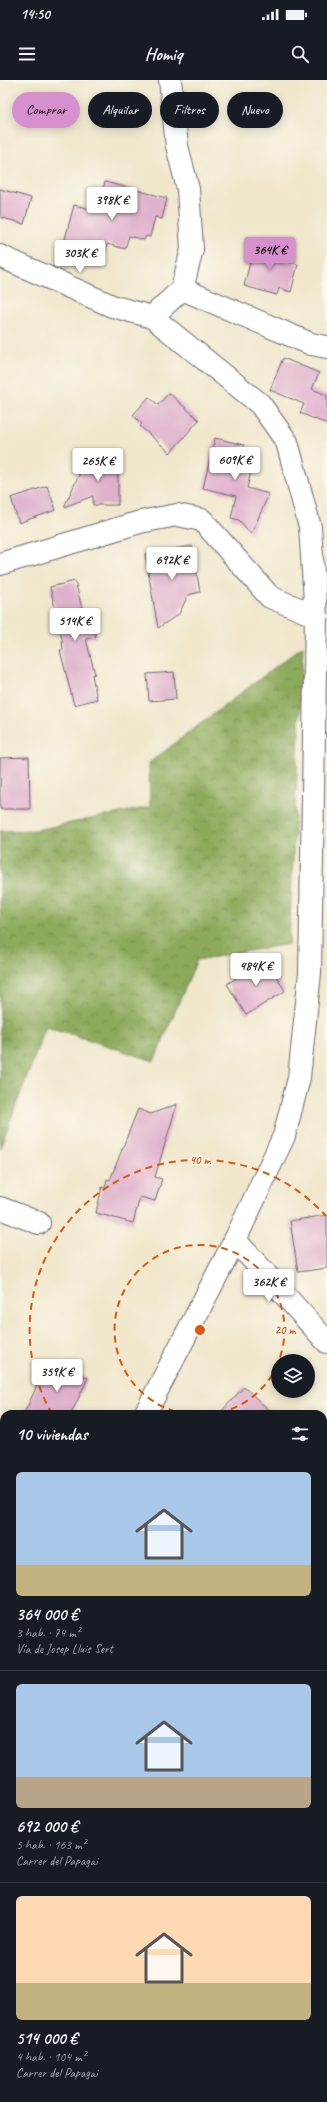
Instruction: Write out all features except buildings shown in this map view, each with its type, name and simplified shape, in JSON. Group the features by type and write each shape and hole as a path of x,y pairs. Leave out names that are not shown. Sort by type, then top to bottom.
{"street":[{"path":"152,317 182,289 192,249 188,189 177,146 170,80"},
{"path":"0,256 112,306 152,317 260,404 287,442 310,527 316,616 310,973 299,1078 284,1136 235,1240 147,1410"},
{"path":"182,289 311,344 327,347"},
{"path":"0,564 140,522 177,515 202,520 270,597 316,616"},
{"path":"0,1208 39,1223"},
{"path":"235,1240 327,1342"}],"green space":[{"path":"303,646 289,944 197,960 154,1061 46,1026 0,1148 0,831 36,830 150,807 149,763"}]}
